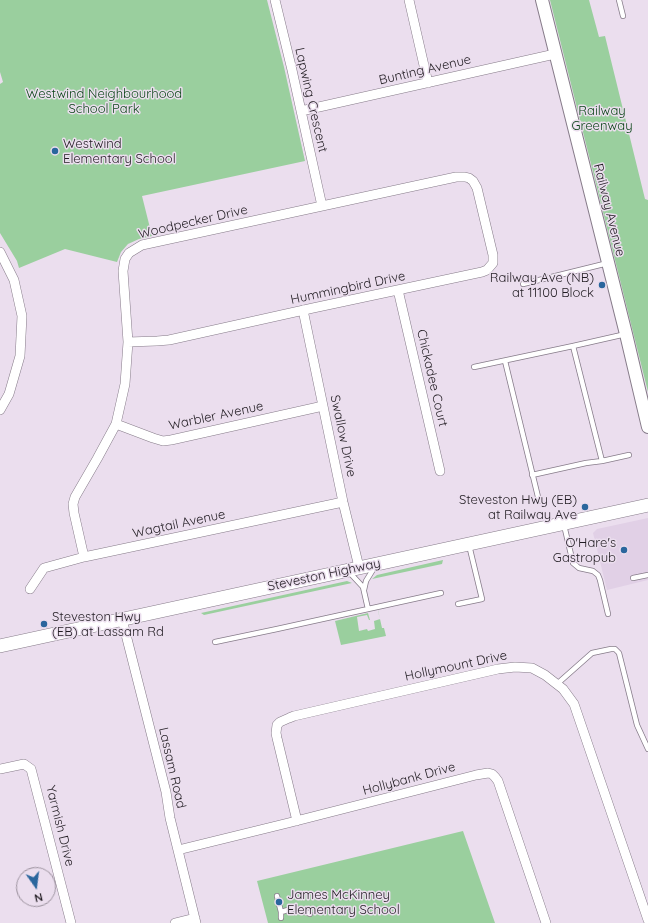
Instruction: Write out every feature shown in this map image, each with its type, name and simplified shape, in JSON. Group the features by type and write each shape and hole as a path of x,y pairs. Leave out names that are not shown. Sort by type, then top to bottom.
{"main road":[{"name":"Steveston Highway","path":"0,646 648,505"}],"street":[{"name":"Lapwing Crescent","path":"275,0 322,206"},
{"path":"409,0 428,83"},
{"name":"Railway Avenue","path":"542,0 648,427"},
{"name":"Bunting Avenue","path":"301,111 555,54"},
{"name":"Woodpecker Drive","path":"84,558 73,504 75,497 116,424 125,384 128,342 123,271 125,259 129,252 142,246 456,177 470,178 477,188"},
{"name":"Hummingbird Drive","path":"128,342 169,340 487,270 493,263 493,255 477,188"},
{"path":"0,252 14,280 22,316 20,356 9,394 0,410"},
{"name":"Chickadee Court","path":"398,290 440,471"},
{"name":"Swallow Drive","path":"303,310 343,502 353,569"},
{"name":"Warbler Avenue","path":"116,424 153,438 171,440 324,406"},
{"name":"Wagtail Avenue","path":"30,588 44,568 343,502"},
{"name":"Lassam Road","path":"122,619 196,920"},
{"name":"Hollymount Drive","path":"297,821 276,734 276,724 289,718 508,668 532,668 539,671 557,684 568,695 574,704 648,920"},
{"name":"Yarmish Drive","path":"0,769 24,764 31,768 71,923"},
{"name":"Hollybank Drive","path":"178,850 488,773 495,776 498,781 546,923"},
{"path":"175,923 196,920"}],"lane":[{"path":"619,0 623,16"},
{"path":"523,284 608,263"},
{"path":"474,367 626,334"},
{"path":"573,346 602,461"},
{"path":"505,361 539,501"},
{"path":"532,475 628,455"},
{"path":"564,524 573,563 579,568 593,571 598,575 608,614"},
{"path":"458,604 482,599 469,544"},
{"path":"364,590 366,581 376,564"},
{"path":"353,569 364,590 368,608"},
{"path":"633,578 648,575"},
{"path":"215,642 441,593"},
{"path":"557,684 592,653 611,648 617,650 637,725 648,749"},
{"path":"277,896 281,918"},
{"path":"281,912 295,908 310,914"}],"shaded area":[{"path":"648,518 648,580 607,590 593,533 597,529"}],"green space":[{"name":"Westwind Neighbourhood School Park","path":"0,0 267,0 305,161 142,196 152,236 139,239 128,244 121,252 117,262 65,249 19,268 17,261 0,233 0,84 3,82 0,72"},
{"name":"Railway Greenway","path":"550,0 589,0 599,37 605,36 645,199 648,200 648,392"},
{"path":"443,560 442,564 372,579 377,575"},
{"path":"347,581 352,583 204,615 201,613"},
{"path":"368,613 370,620 367,615 357,617 359,631 367,629 368,631 375,629 374,621 380,619 386,636 341,645 335,621"},
{"path":"463,831 495,923 268,923 257,881"}],"place":[{"name":"Westwind Elementary School","path":"55,151"},
{"name":"Railway Ave (NB) at 11100 Block","path":"602,285"},
{"name":"Steveston Hwy (EB) at Railway Ave","path":"585,507"},
{"name":"O'Hare's Gastropub","path":"624,550"},
{"name":"Steveston Hwy (EB) at Lassam Rd","path":"44,624"},
{"name":"James McKinney Elementary School","path":"279,902"}]}
